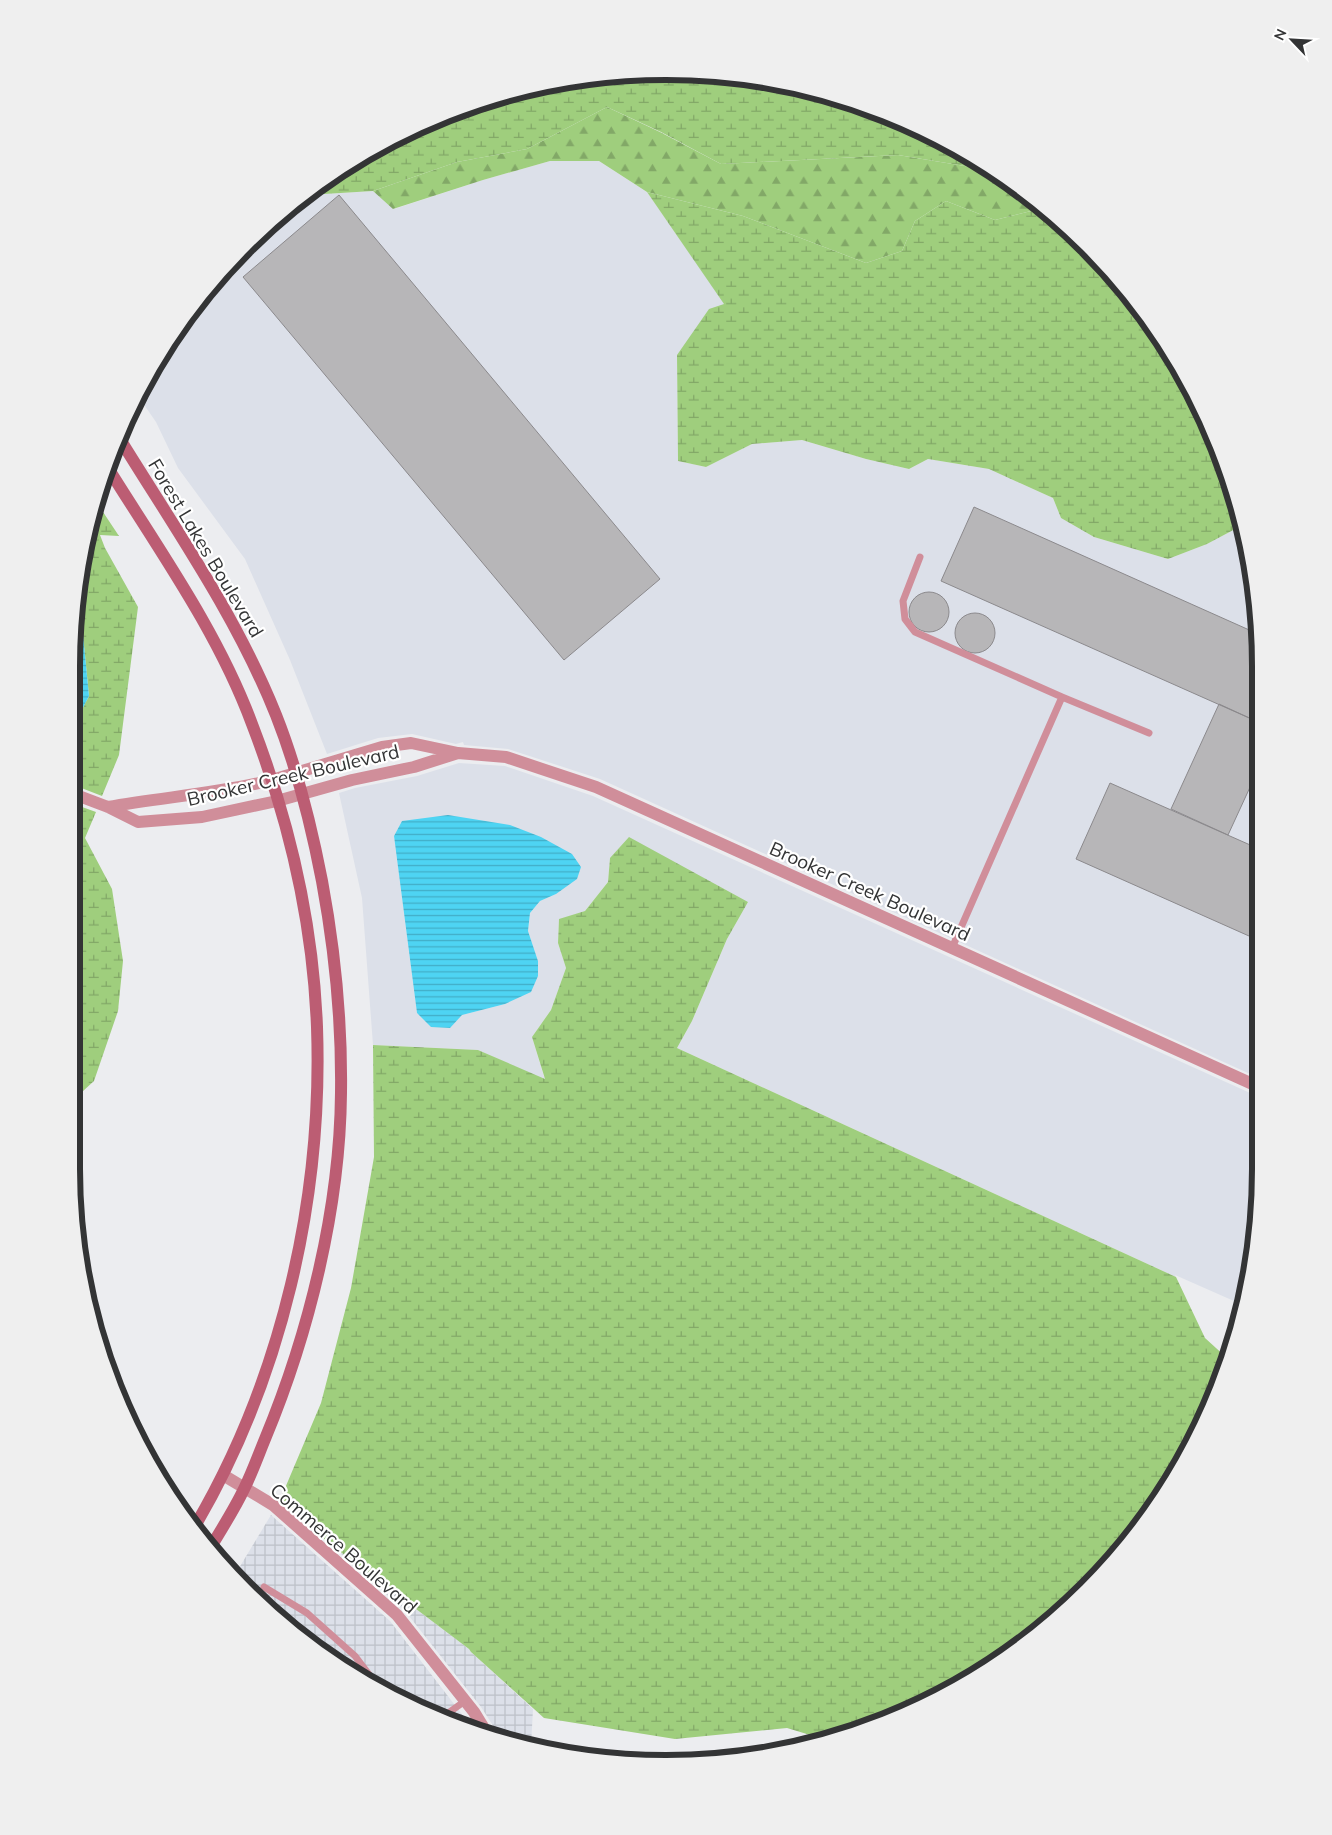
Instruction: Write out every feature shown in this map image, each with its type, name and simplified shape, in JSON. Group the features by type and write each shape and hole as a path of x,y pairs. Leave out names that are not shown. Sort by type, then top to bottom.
{"main road":[{"name":"Forest Lakes Boulevard","path":"124,445 201,567 241,638 276,714 297,774 317,854 336,969 340,1027 341,1096 336,1165 319,1271 301,1339 278,1408 244,1488 214,1542"},
{"path":"112,475 182,586 220,652 252,722 272,780 294,857 308,932 313,975 317,1026 317,1087 311,1164 296,1261 277,1334 255,1399 223,1475 198,1521"}],"street":[{"name":"Brooker Creek Boulevard","path":"108,807 138,801 180,798 253,785 297,774 382,747 411,743 458,753 506,757 596,787 1252,1084"},
{"name":"Brooker Creek Boulevard","path":"80,796 108,807 138,822 202,817 277,801 352,780 414,767 458,753"},
{"name":"Commerce Boulevard","path":"223,1475 273,1505 397,1616 465,1701 482,1725"}],"lane":[{"path":"920,557 903,601 905,619 915,632 1149,733"},
{"path":"952,948 1062,697"},
{"path":"264,1587 307,1613 355,1656 368,1673"},
{"path":"449,1713 465,1701"}],"shaded area":[{"path":"550,161 599,161 647,192 725,304 677,356 678,461 706,467 752,444 802,440 866,459 909,469 928,459 989,469 1053,498 1061,518 1094,537 1168,559 1207,544 1236,529 1247,590 1251,628 1252,1075 600,779 508,749 464,745 463,742 456,744 412,734 378,738 327,754 290,660 245,559 178,468 156,422 143,403 179,340 225,280 280,225 318,194 373,191 394,209 483,180"},
{"path":"459,763 505,766 593,796 1252,1094 1251,1207 1247,1245 1236,1302 1175,1275 1176,1277 677,1048 692,1021 727,939 748,902 610,858 608,882 585,911 559,920 558,943 566,968 551,1010 532,1037 545,1080 478,1050 373,1045 362,898 339,793 417,776","holes":["402,821 556,894 540,901 530,913 528,931 538,961 538,976 505,1004 462,1015 449,1028 431,1027 417,1013 394,836"]},
{"path":"271,1515 390,1621 466,1719 407,1695 340,1656 280,1610 238,1569"},
{"path":"330,1544 469,1649 533,1709 531,1739 495,1729 481,1707 405,1611"}],"green space":[{"path":"628,81 704,81 780,91 818,100 854,111 925,140 973,167 898,155 721,164 661,132 607,107 527,149 457,162 373,191 318,194 340,179 407,140 478,111 552,91"},
{"path":"607,107 721,164 898,155 973,167 1034,210 995,220 946,201 915,221 902,251 866,263 743,216 647,192 599,161 550,161 393,209 373,191 457,162 527,149"},
{"path":"647,192 743,216 866,263 902,251 915,221 946,201 995,220 1034,210 1052,225 1107,280 1153,340 1192,407 1221,478 1236,529 1207,544 1168,559 1094,537 1061,518 1053,498 989,469 928,459 909,469 866,459 802,440 752,444 706,467 678,461 677,355 709,309 724,304"},
{"path":"101,510 119,536 100,535 105,548 138,607 119,755 102,796 80,787 80,713 89,696 81,627 85,590 91,552"},
{"path":"80,806 96,812 85,838 112,889 123,961 118,1011 94,1081 80,1094"},
{"path":"629,837 748,902 727,939 692,1021 677,1048 1176,1277 1205,1338 1222,1354 1192,1428 1153,1495 1107,1555 1052,1610 992,1656 925,1695 854,1724 814,1736 787,1728 675,1739 544,1718 469,1649 330,1544 280,1500 321,1403 351,1288 374,1157 373,1045 478,1050 545,1079 532,1037 551,1010 566,968 558,943 559,919 585,911 608,882 610,858"}],"water":[{"path":"81,627 83,635 89,696 80,713"},
{"path":"448,815 510,825 541,837 572,854 581,867 577,879 556,894 540,901 530,913 528,931 538,961 538,976 531,992 505,1004 462,1015 450,1028 431,1027 417,1013 394,836 402,821"}],"building":[{"path":"339,195 660,579 564,660 243,277"},
{"path":"974,507 1251,631 1252,719 941,581"},
{"path":"929,592 943,598 949,612 943,626 929,632 915,626 909,612 915,598"},
{"path":"975,613 989,619 995,633 989,647 975,653 961,647 955,633 961,619"},
{"path":"1219,704 1252,719 1252,783 1228,835 1171,809"},
{"path":"1110,783 1252,846 1252,937 1076,859"}]}
